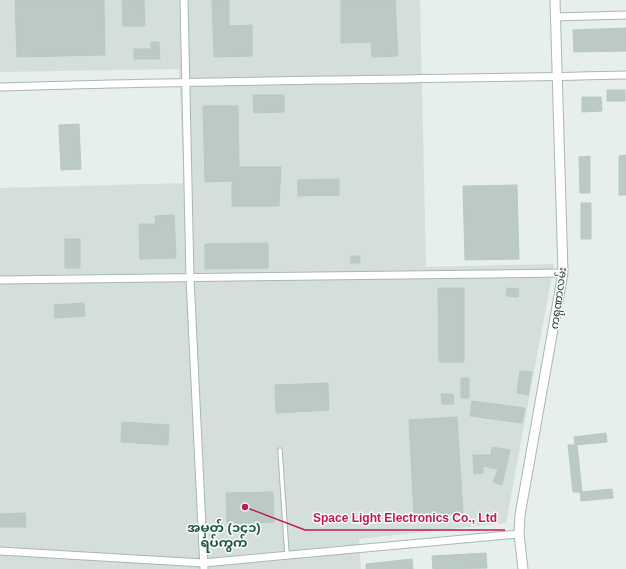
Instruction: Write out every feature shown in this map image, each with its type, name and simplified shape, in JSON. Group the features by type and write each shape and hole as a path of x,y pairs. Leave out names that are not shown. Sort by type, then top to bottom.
{"street":[{"path":"184,0 190,278 204,566"},
{"name":"ကရုဏာလမ်း","path":"523,569 519,534 520,515 563,272 555,0"},
{"path":"555,17 626,15"},
{"path":"0,87 186,81 391,80 626,75"},
{"path":"0,280 563,272"},
{"path":"0,551 204,566 287,556 519,534"}],"lane":[{"path":"280,450 287,556"}],"shaded area":[{"path":"0,0 420,0 426,267 554,264 506,523 359,539 361,569 0,569 0,188 184,183 179,69 0,72"}],"building":[{"path":"15,0 104,0 105,55 17,57"},
{"path":"122,0 144,0 145,26 123,26"},
{"path":"212,0 229,0 229,26 252,25 252,56 214,57"},
{"path":"341,0 395,0 398,56 372,57 371,42 341,43"},
{"path":"626,28 626,51 574,52 573,30"},
{"path":"151,42 159,42 160,59 134,59 134,49 151,49"},
{"path":"607,90 625,90 625,101 607,101"},
{"path":"253,95 284,95 284,112 254,113"},
{"path":"582,97 601,97 602,111 582,112"},
{"path":"203,106 238,106 239,167 281,167 279,206 232,206 232,181 205,182"},
{"path":"79,124 81,169 61,170 59,125"},
{"path":"626,155 626,195 619,195 619,156"},
{"path":"590,156 590,193 580,193 579,157"},
{"path":"339,179 339,195 298,196 298,180"},
{"path":"517,185 519,259 465,260 463,186"},
{"path":"581,203 591,203 591,239 581,239"},
{"path":"174,215 176,258 140,259 139,224 156,224 155,216"},
{"path":"65,239 80,239 80,268 65,268"},
{"path":"268,243 268,268 205,269 205,244"},
{"path":"351,256 360,256 360,263 351,263"},
{"path":"438,288 464,288 464,362 439,362"},
{"path":"507,288 519,289 518,297 506,296"},
{"path":"84,303 85,316 55,318 54,305"},
{"path":"520,371 532,372 528,395 517,393"},
{"path":"461,378 469,378 469,398 461,398"},
{"path":"328,383 329,410 276,413 275,385"},
{"path":"441,394 453,394 454,404 442,404"},
{"path":"472,401 525,408 522,423 470,416"},
{"path":"457,417 463,513 414,516 409,420"},
{"path":"122,422 169,425 168,445 121,442"},
{"path":"606,433 607,442 575,445 574,437"},
{"path":"568,445 577,445 582,492 612,489 613,498 581,501 580,492 573,492"},
{"path":"492,447 510,450 502,485 493,482 498,469 483,466 483,473 474,474 473,455 491,455"},
{"path":"273,492 274,522 227,524 226,493"},
{"path":"25,513 26,527 0,527 0,514"},
{"path":"486,553 487,568 433,569 432,556"},
{"path":"412,559 413,569 366,569 366,564"}],"place":[{"name":"Space Light Electronics Co., Ltd","path":"245,507"}],"district":[{"name":"အမှတ် (၁၄၁) ရပ်ကွက်","path":"224,534"}]}
